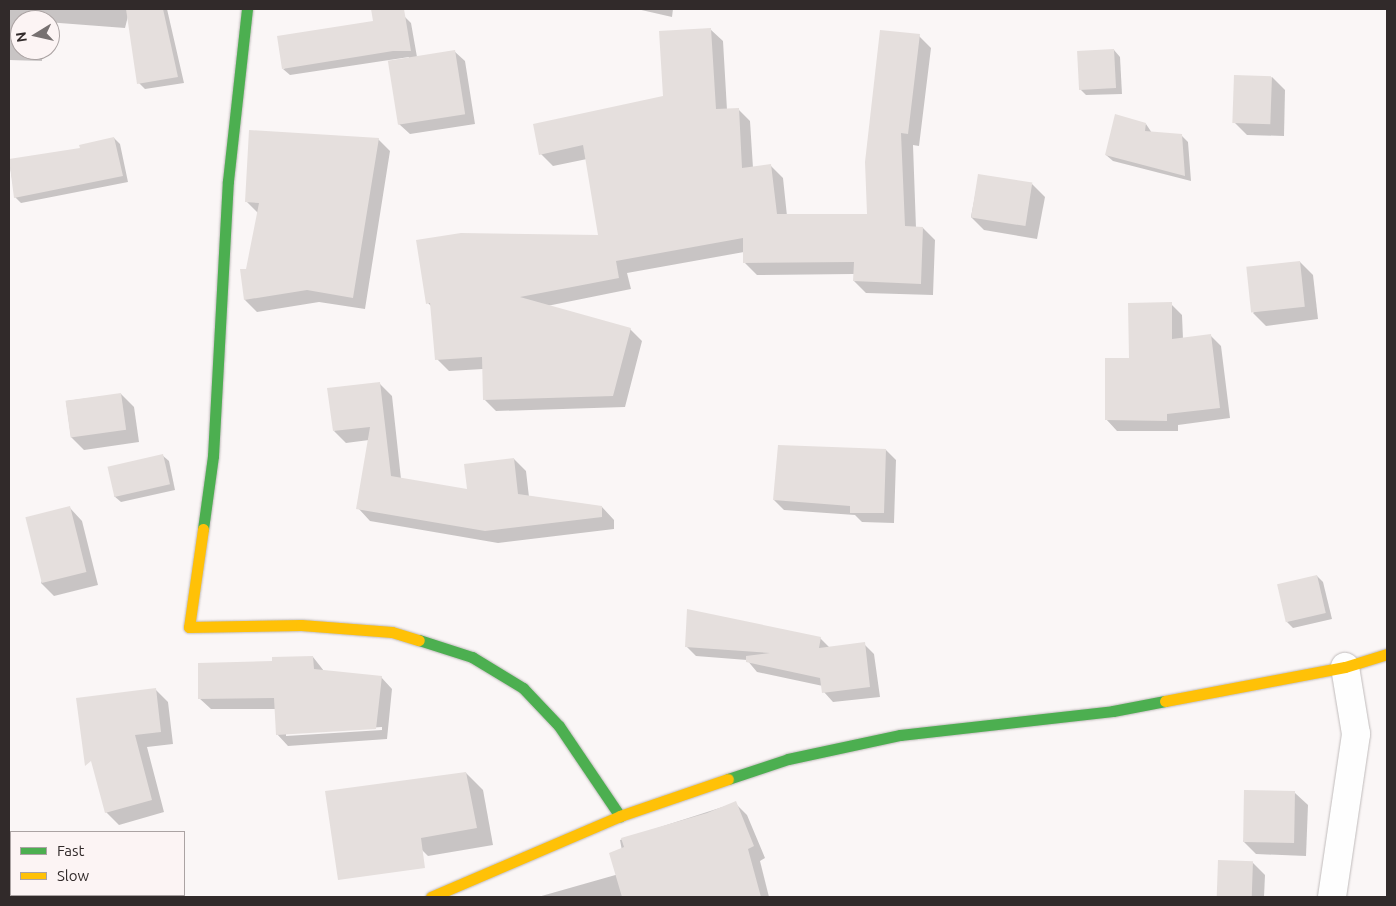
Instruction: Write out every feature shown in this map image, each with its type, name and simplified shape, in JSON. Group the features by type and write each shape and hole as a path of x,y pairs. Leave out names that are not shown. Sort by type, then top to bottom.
{"street":[{"path":"246,9 228,182 223,313 213,456 189,627 301,625 392,632 472,657 523,688 559,726 620,816"},
{"path":"431,897 620,816 788,760 891,737 1113,711 1345,667 1387,654"},
{"path":"1332,897 1356,734 1345,667"}],"building":[{"path":"126,9 163,9 178,77 137,84"},
{"path":"371,9 404,9 411,51 393,51 282,69 277,36 373,21"},
{"path":"711,28 716,109 739,108 742,168 771,164 777,214 867,214 865,162 880,30 920,34 908,134 901,133 905,226 923,227 921,284 853,281 854,262 743,263 743,238 616,261 619,278 520,297 631,328 613,396 483,400 482,357 435,360 430,303 426,304 416,240 461,233 598,235 583,145 539,155 533,124 663,96 659,31"},
{"path":"1114,49 1116,88 1079,90 1077,51"},
{"path":"455,50 465,114 398,125 388,61"},
{"path":"1234,75 1272,76 1270,124 1232,123"},
{"path":"1115,114 1146,123 1145,131 1182,134 1185,176 1105,155"},
{"path":"249,130 379,138 353,298 307,290 244,300 240,269 246,269 259,203 245,202"},
{"path":"114,137 123,176 14,198 9,159 80,148 79,145"},
{"path":"978,174 1032,183 1025,226 971,217"},
{"path":"1300,261 1305,307 1251,312 1246,267"},
{"path":"1172,302 1172,339 1211,334 1220,408 1167,414 1167,421 1105,420 1105,358 1129,358 1128,303"},
{"path":"380,382 391,476 467,489 464,464 514,458 518,494 602,506 602,517 485,531 356,509 370,427 333,431 327,388"},
{"path":"121,393 126,430 71,437 66,401"},
{"path":"778,445 886,449 884,513 850,513 850,506 773,500"},
{"path":"163,454 170,484 114,497 107,467"},
{"path":"70,506 86,572 42,583 25,517"},
{"path":"1317,575 1326,613 1286,622 1277,584"},
{"path":"687,609 821,637 819,648 865,642 870,687 822,693 820,678 746,662 746,656 770,653 685,647"},
{"path":"313,656 314,669 382,676 376,729 276,735 274,698 198,699 198,663 272,661 272,657"},
{"path":"156,688 161,732 135,735 152,800 105,813 91,761 85,766 76,698"},
{"path":"466,772 477,828 421,838 425,868 338,880 325,791"},
{"path":"1244,790 1295,791 1294,843 1243,842"},
{"path":"736,801 754,846 748,849 761,897 622,897 609,853 624,847 621,838 707,813"},
{"path":"1218,860 1253,861 1252,897 1217,897"}],"traffic: fast":[{"path":"203,529 213,456 228,181 247,9"},
{"path":"419,640 472,657 523,688 559,726 620,816"},
{"path":"728,779 788,759 900,735 1113,711 1165,701"}],"traffic: slow":[{"path":"203,529 189,627 301,625 392,632 419,640"},
{"path":"1165,701 1345,667 1387,654"},
{"path":"431,897 620,816 728,779"}]}
